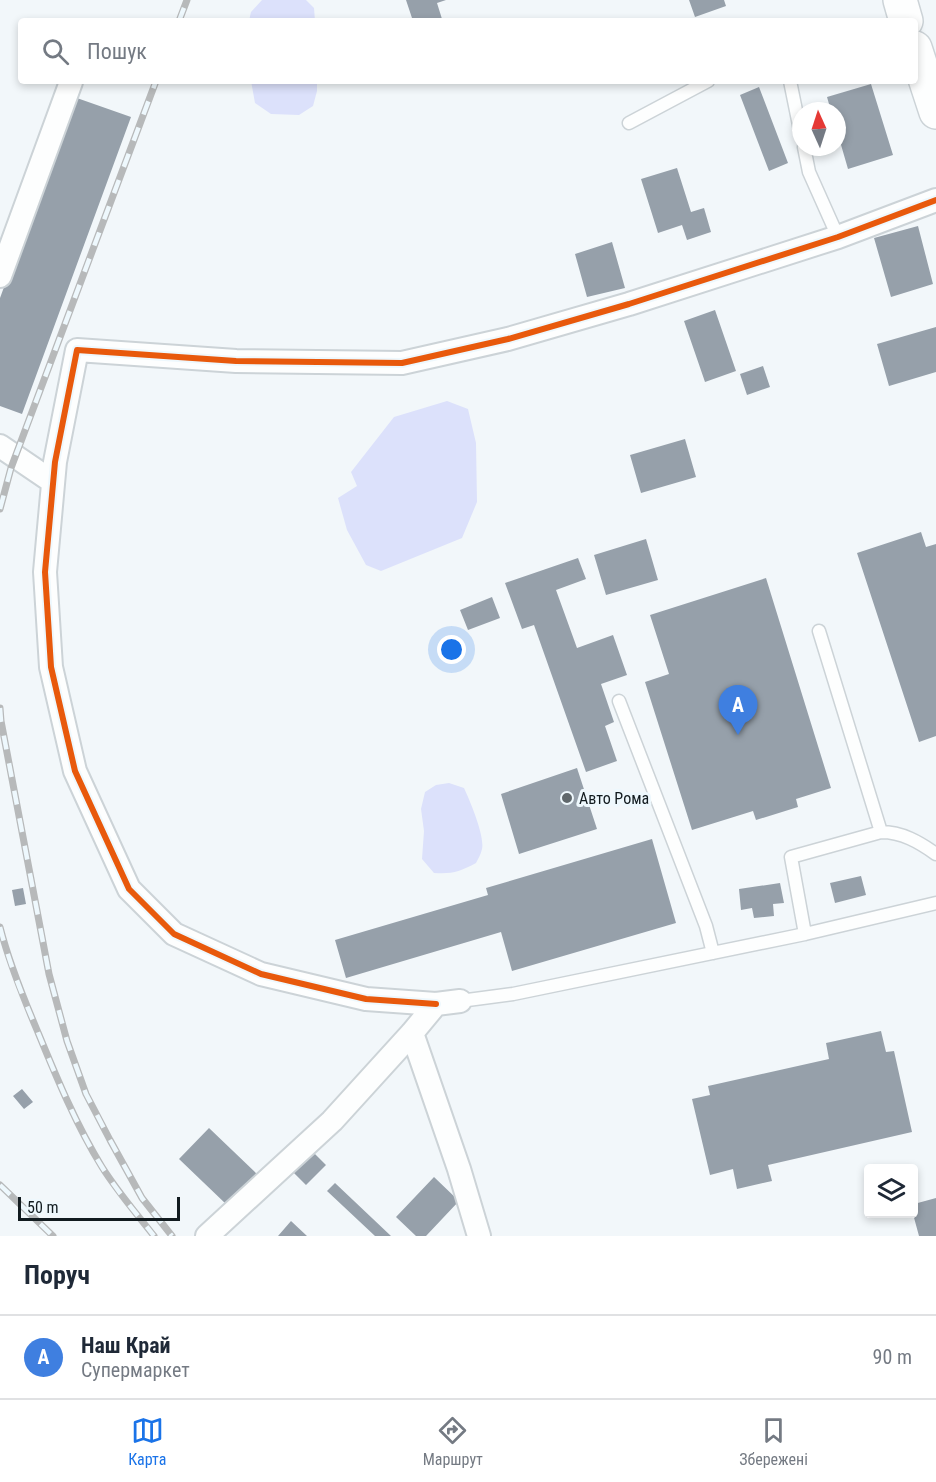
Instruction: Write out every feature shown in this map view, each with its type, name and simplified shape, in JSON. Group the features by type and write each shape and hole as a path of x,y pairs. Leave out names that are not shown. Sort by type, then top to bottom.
{"highway":[{"path":"924,59 936,112"}],"street":[{"path":"0,276 70,84"},
{"path":"460,1000 436,1004 366,999 261,974 174,934 129,889 75,771 51,667 45,572 55,462 76,350 236,361 402,363 508,339 629,304 837,237 936,200"},
{"path":"0,446 53,482"},
{"path":"207,1236 332,1121 436,1004"},
{"path":"412,1033 459,1169 479,1236"}],"lane":[{"path":"629,123 702,84"},
{"path":"791,84 794,102"},
{"path":"806,156 809,172 837,237"},
{"path":"819,631 881,832"},
{"path":"619,701 706,926 713,953"},
{"path":"805,934 791,857 881,832 892,832 918,841 936,854"},
{"path":"460,1000 513,994 805,934 936,903"}],"water":[{"path":"262,0 306,0 314,8 315,18 250,18 251,12"},
{"path":"252,84 317,84 313,106 299,115 271,114 255,103"},
{"path":"447,401 468,409 476,443 477,502 462,538 381,571 366,565 347,530 338,498 357,486 351,472 394,417"},
{"path":"449,783 464,788 479,827 482,849 476,863 470,866 451,873 434,873 422,859 424,831 421,809 425,792 436,785"}],"building":[{"path":"406,0 446,0 437,3 442,18 412,18"},
{"path":"689,0 724,0 726,6 695,17"},
{"path":"871,84 893,155 848,169 844,156 846,102 828,102 827,97"},
{"path":"759,87 788,163 769,171 740,95"},
{"path":"74,97 131,117 22,414 0,406 0,298"},
{"path":"677,168 691,212 704,208 711,232 687,240 682,225 658,233 641,179"},
{"path":"918,226 933,284 891,297 874,238"},
{"path":"612,242 625,288 587,297 575,254"},
{"path":"715,310 736,371 705,382 684,321"},
{"path":"936,327 936,372 889,386 877,344"},
{"path":"763,366 770,387 747,395 740,374"},
{"path":"685,439 696,477 641,493 630,455"},
{"path":"921,532 926,547 936,544 936,736 919,742 857,553"},
{"path":"646,539 658,580 606,595 594,555"},
{"path":"578,558 586,579 556,590 577,648 613,635 627,675 601,684 614,722 605,726 617,761 586,772 534,625 522,629 505,583"},
{"path":"766,578 831,788 796,799 798,807 756,820 753,811 692,830 645,682 669,674 650,615"},
{"path":"492,597 500,618 468,630 460,610"},
{"path":"577,768 597,829 519,854 501,794"},
{"path":"652,839 676,923 512,971 501,932 346,978 335,940 488,895 486,888"},
{"path":"861,876 866,895 835,903 830,883"},
{"path":"780,883 784,903 773,904 774,916 754,918 752,908 741,910 739,889"},
{"path":"23,888 26,904 15,906 12,890"},
{"path":"881,1031 886,1052 894,1051 912,1132 768,1165 772,1181 737,1189 733,1169 710,1175 692,1099 710,1095 708,1086 829,1059 826,1043"},
{"path":"22,1089 33,1102 24,1109 13,1096"},
{"path":"209,1128 257,1174 227,1205 179,1159"},
{"path":"313,1152 326,1165 306,1185 293,1172"},
{"path":"434,1177 459,1201 426,1236 416,1236 396,1217"},
{"path":"335,1183 391,1236 375,1236 327,1191"},
{"path":"936,1198 936,1236 919,1236 914,1218 918,1218 918,1203"},
{"path":"291,1221 307,1236 278,1236"}],"railway":[{"path":"180,18 187,0"},
{"path":"0,509 11,468 155,84"},
{"path":"0,708 49,974 67,1041 86,1094 110,1140 142,1198 172,1236"},
{"path":"0,927 22,992 75,1117 108,1176 154,1236"},
{"path":"0,1185 53,1236"}],"cycle path":[{"path":"436,1004 366,999 261,974 174,934 129,889 75,771 51,667 45,572 55,462 77,350 236,361 402,363 508,339 629,304 838,237 936,200"}],"place":[{"name":"Наш Край","path":"738,735"},
{"name":"Авто Рома","path":"567,798"}]}
